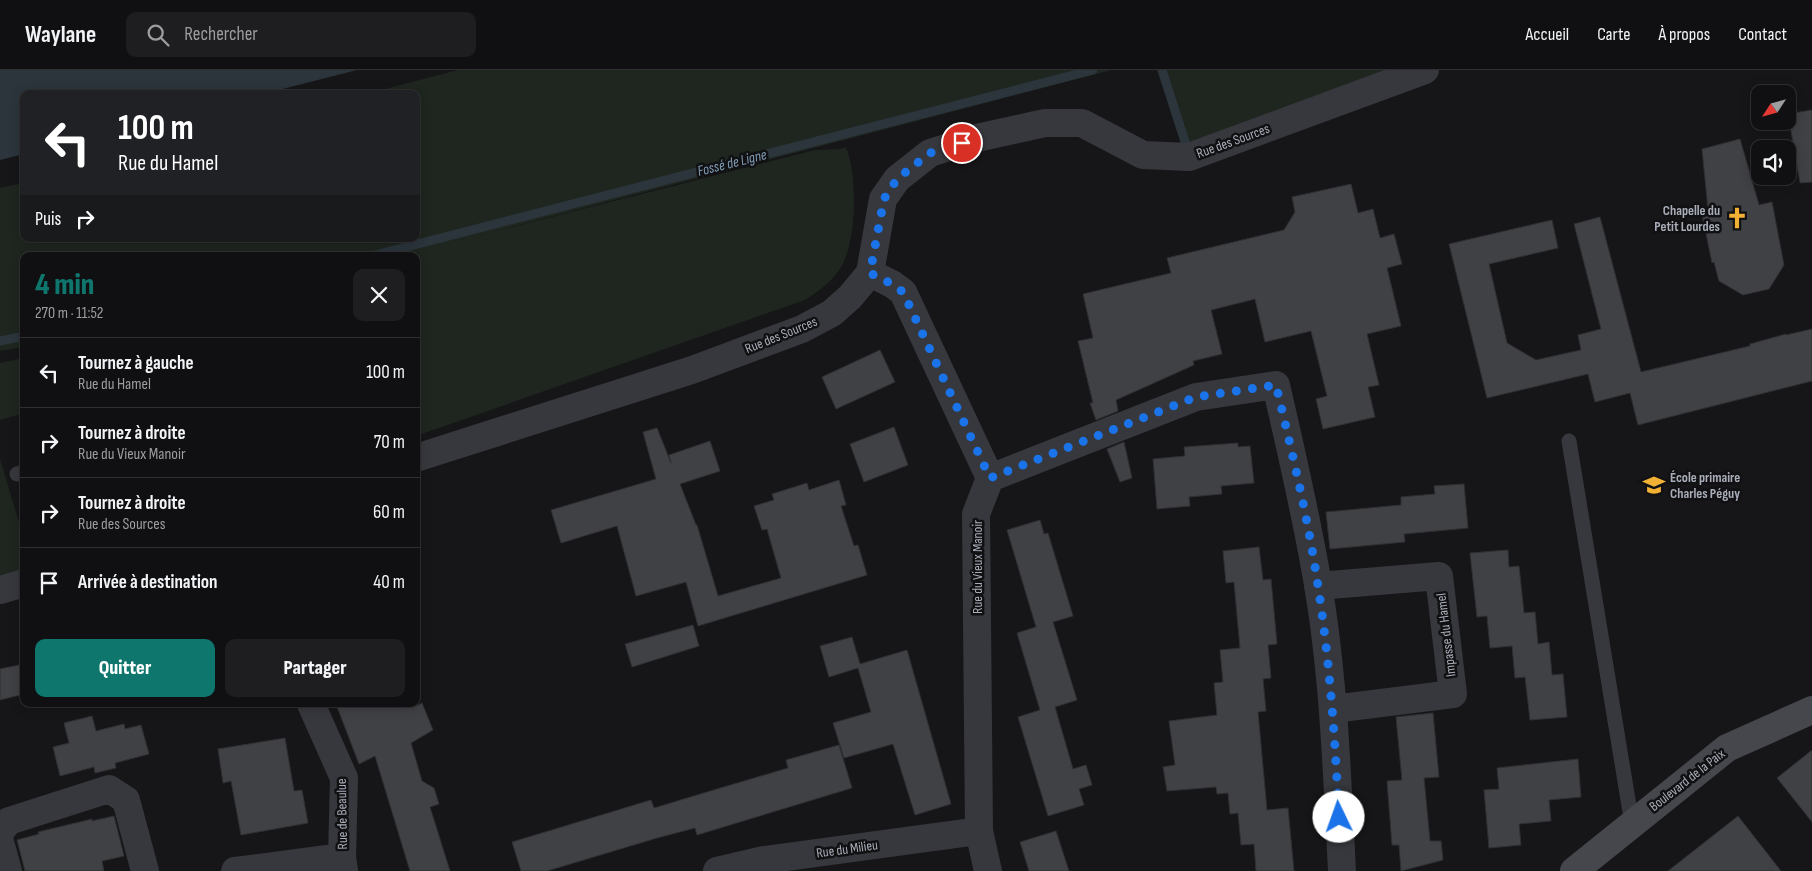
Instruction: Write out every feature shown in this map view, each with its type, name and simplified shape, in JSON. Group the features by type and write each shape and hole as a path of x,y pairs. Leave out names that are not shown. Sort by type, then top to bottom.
{"street":[{"name":"Rue des Sources","path":"420,457 692,370 802,328 832,313 850,297 870,273 884,199 897,179 930,153 977,138 1044,123 1082,123 1144,155 1189,157 1425,70"},
{"path":"870,273 903,292 990,478 1196,397 1276,385 1300,489 1318,586 1333,709 1342,871"},
{"name":"Rue du Vieux Manoir","path":"988,871 978,832 976,514 990,478"},
{"name":"Impasse du Hamel","path":"1318,586 1439,576 1453,694 1333,709"},
{"path":"0,590 20,584"},
{"name":"Rue de Beaulue","path":"312,707 344,778 343,864"},
{"name":"Boulevard de la Paix","path":"1574,871 1727,748 1812,710"},
{"path":"0,832 9,821 108,789 126,800 145,871"},
{"name":"Rue du Milieu","path":"717,871 764,860 978,832"},
{"path":"0,842 8,871"},
{"path":"236,871 343,864"}],"lane":[{"path":"1569,441 1632,824"}],"shaded area":[{"path":"0,70 357,70 279,90 20,90 20,155 0,160"},
{"path":"458,70 1112,70 461,240 815,150 846,147 853,174 853,226 846,257 833,278 810,297 420,435 420,252 20,252 20,348 0,351 0,188 20,184 20,242 420,242 420,90 381,90"},
{"path":"1162,70 1416,70 1188,151"},
{"path":"20,359 20,414 0,420 0,363"},
{"path":"0,459 20,526 20,573 0,578"}],"building":[{"path":"1812,110 1812,182 1800,183 1796,160 1796,140 1793,140 1791,130 1796,130 1796,113"},
{"name":"Chapelle du Petit Lourdes","path":"1740,139 1751,177 1751,185 1753,185 1759,205 1772,202 1784,265 1769,289 1743,295 1719,281 1714,262 1712,263 1701,209 1708,209 1702,149"},
{"path":"1351,184 1358,213 1373,209 1380,238 1394,234 1402,264 1387,268 1401,326 1367,334 1379,385 1368,387 1375,417 1323,429 1316,399 1327,396 1311,331 1265,342 1255,299 1211,310 1222,354 1193,361 1194,365 1116,400 1118,411 1096,420 1090,403 1093,403 1078,341 1093,338 1083,294 1171,273 1167,258 1284,230 1295,212 1292,197"},
{"path":"1600,217 1641,372 1812,329 1812,381 1638,425 1630,393 1595,402 1588,374 1487,398 1449,244 1552,220 1558,248 1489,264 1507,343 1536,360 1581,350 1578,335 1601,329 1574,224"},
{"path":"880,350 895,382 836,409 822,377"},
{"path":"894,427 908,465 864,482 850,444"},
{"path":"657,428 671,463 669,455 710,441 720,471 680,484 697,525 718,596 781,578 767,529 762,530 754,506 774,500 772,494 807,483 809,490 839,480 846,505 841,506 854,546 858,545 867,575 698,626 686,582 636,596 617,526 561,543 551,510 656,479 643,432"},
{"path":"1124,442 1132,478 1120,482 1107,449"},
{"path":"1238,443 1238,447 1250,446 1254,483 1221,486 1222,494 1189,497 1190,506 1157,509 1153,459 1185,456 1184,447"},
{"path":"1464,484 1468,528 1404,534 1405,542 1330,549 1326,512 1401,505 1401,497 1435,494 1434,486"},
{"path":"1040,520 1044,534 1048,533 1073,616 1053,622 1077,700 1055,707 1073,769 1086,765 1092,785 1079,789 1084,805 1048,816 1018,717 1040,710 1017,633 1036,627 1007,530"},
{"path":"1259,547 1263,580 1271,579 1277,644 1268,645 1271,678 1263,679 1266,711 1258,712 1267,810 1288,808 1294,871 1256,871 1254,844 1241,845 1238,813 1230,814 1228,793 1217,794 1216,787 1167,791 1163,767 1175,765 1169,721 1217,715 1214,683 1223,682 1220,650 1240,648 1234,582 1226,583 1223,551"},
{"path":"1508,550 1509,567 1519,566 1524,613 1535,612 1538,644 1549,642 1552,675 1563,674 1567,717 1530,720 1525,677 1515,678 1512,646 1490,648 1487,616 1477,617 1470,553"},
{"path":"693,625 699,646 632,667 625,644"},
{"path":"852,637 860,664 907,650 951,804 915,815 893,744 844,758 833,723 871,712 858,668 829,677 820,646"},
{"path":"20,665 20,695 0,700 0,669"},
{"path":"422,703 433,730 411,743 422,781 434,788 439,804 430,807 450,871 410,871 375,756 359,764 337,707 420,707"},
{"path":"1433,713 1439,777 1424,778 1430,841 1441,841 1443,860 1401,871 1399,845 1392,845 1387,781 1402,780 1396,717"},
{"path":"92,716 96,731 124,724 125,729 141,725 149,754 115,763 116,768 95,773 94,767 60,776 53,747 69,743 64,723"},
{"path":"285,738 294,791 302,790 308,823 241,835 231,781 223,783 218,749"},
{"path":"839,745 852,788 697,835 695,828 547,871 521,871 512,842 651,800 654,808 788,768 786,760"},
{"path":"1812,750 1812,822 1777,778"},
{"path":"1578,759 1581,797 1549,800 1551,821 1519,824 1521,845 1489,848 1484,790 1499,789 1497,768"},
{"path":"114,816 124,856 102,861 104,871 25,871 17,840 39,834 38,832 92,819 92,821"},
{"path":"1738,816 1781,871 1668,871"},
{"path":"1056,831 1069,871 1029,871 1020,842"}],"waterway":[{"name":"Fossé de Ligne","path":"387,252 1093,70"},
{"path":"1162,70 1188,151"},
{"name":"Fossé de Ligne","path":"0,341 20,337"}],"place":[{"name":"Chapelle du Petit Lourdes","path":"1737,218"},
{"name":"École primaire Charles Péguy","path":"1654,485"}],"route":[{"path":"962,143 930,153 897,179 884,199 870,273 903,292 990,478 1196,397 1276,385 1300,489 1318,586 1333,709 1339,817"}]}
